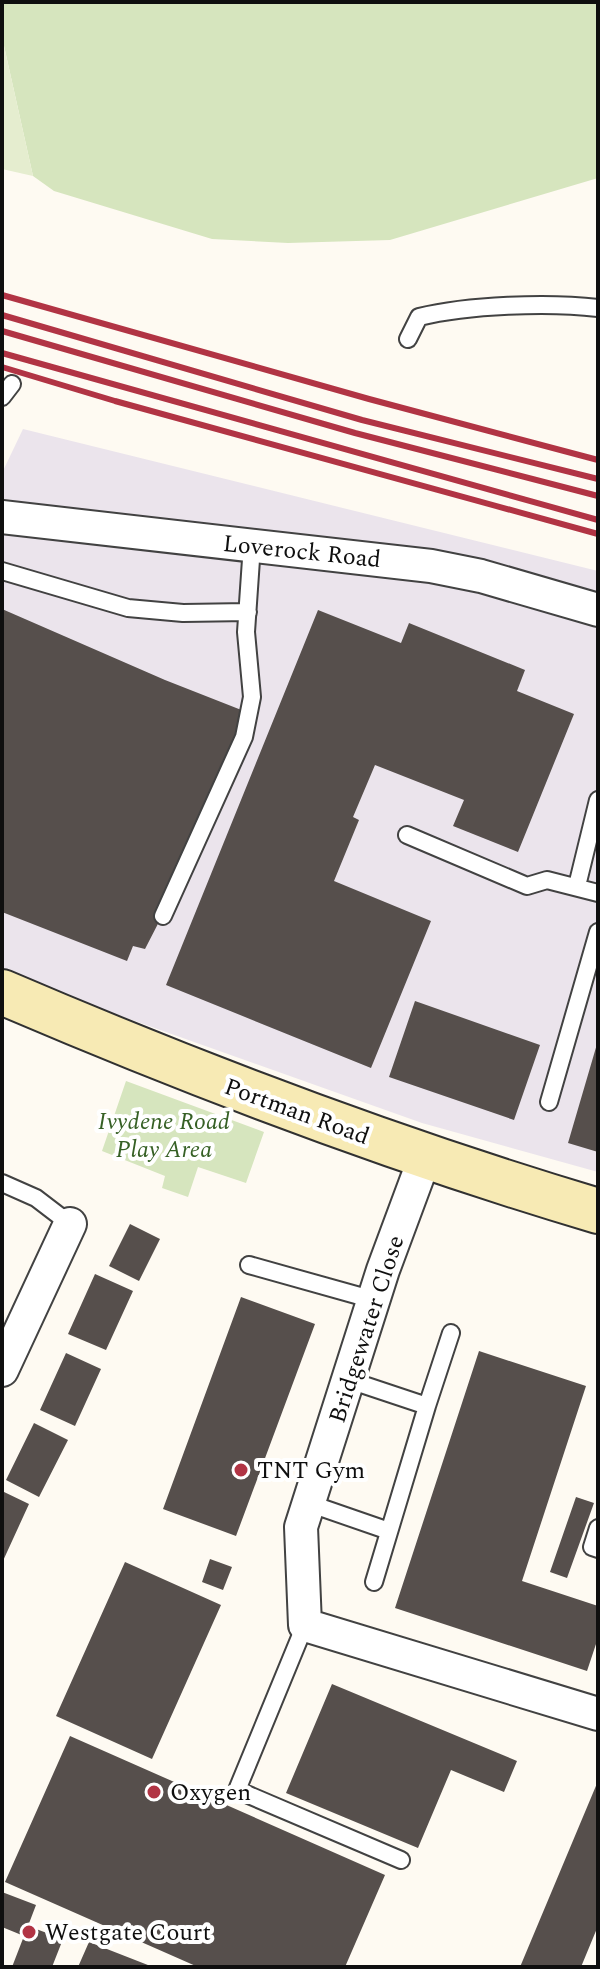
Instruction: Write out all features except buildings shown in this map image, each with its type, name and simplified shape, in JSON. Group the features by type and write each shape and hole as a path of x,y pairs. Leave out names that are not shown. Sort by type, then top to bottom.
{"street":[{"name":"Loverock Road","path":"2,517 431,566 481,576 598,610"},
{"name":"Portman Road","path":"2,992 187,1070 425,1157 598,1211"},
{"name":"Bridgewater Close","path":"305,1625 301,1527 374,1300 425,1157"},
{"path":"2,1370 70,1224"},
{"path":"305,1625 598,1714"}],"lane":[{"path":"408,339 419,317 443,312 568,304 598,308"},
{"path":"163,916 244,737 252,697 246,632 252,545"},
{"path":"2,571 128,608 183,613 248,612"},
{"path":"577,886 598,800"},
{"path":"407,835 527,886 547,880 598,893"},
{"path":"549,1102 598,932"},
{"path":"2,1183 36,1198 70,1224"},
{"path":"249,1265 374,1300"},
{"path":"374,1582 451,1333"},
{"path":"349,1380 427,1406"},
{"path":"308,1503 389,1531"},
{"path":"598,1528 592,1547 598,1549"},
{"path":"305,1625 237,1790 401,1860"}],"shaded area":[{"path":"23,429 598,571 598,1172 422,1123 28,983 2,969 2,473"}],"green space":[{"path":"2,2 598,2 598,178 390,240 288,243 212,239 54,191 33,176 2,37"},
{"path":"2,37 33,176 2,169"},
{"name":"Ivydene Road Play Area","path":"126,1081 264,1132 246,1183 198,1167 188,1197 162,1188 165,1176 102,1151"}],"railway":[{"path":"2,295 598,460"},
{"path":"2,315 362,420 598,479"},
{"path":"2,331 355,433 598,496"},
{"path":"2,353 598,520"},
{"path":"2,367 598,534"}],"place":[{"name":"TNT Gym","path":"241,1470"},
{"name":"Oxygen","path":"154,1792"},
{"name":"Westgate Court","path":"29,1932"}]}
